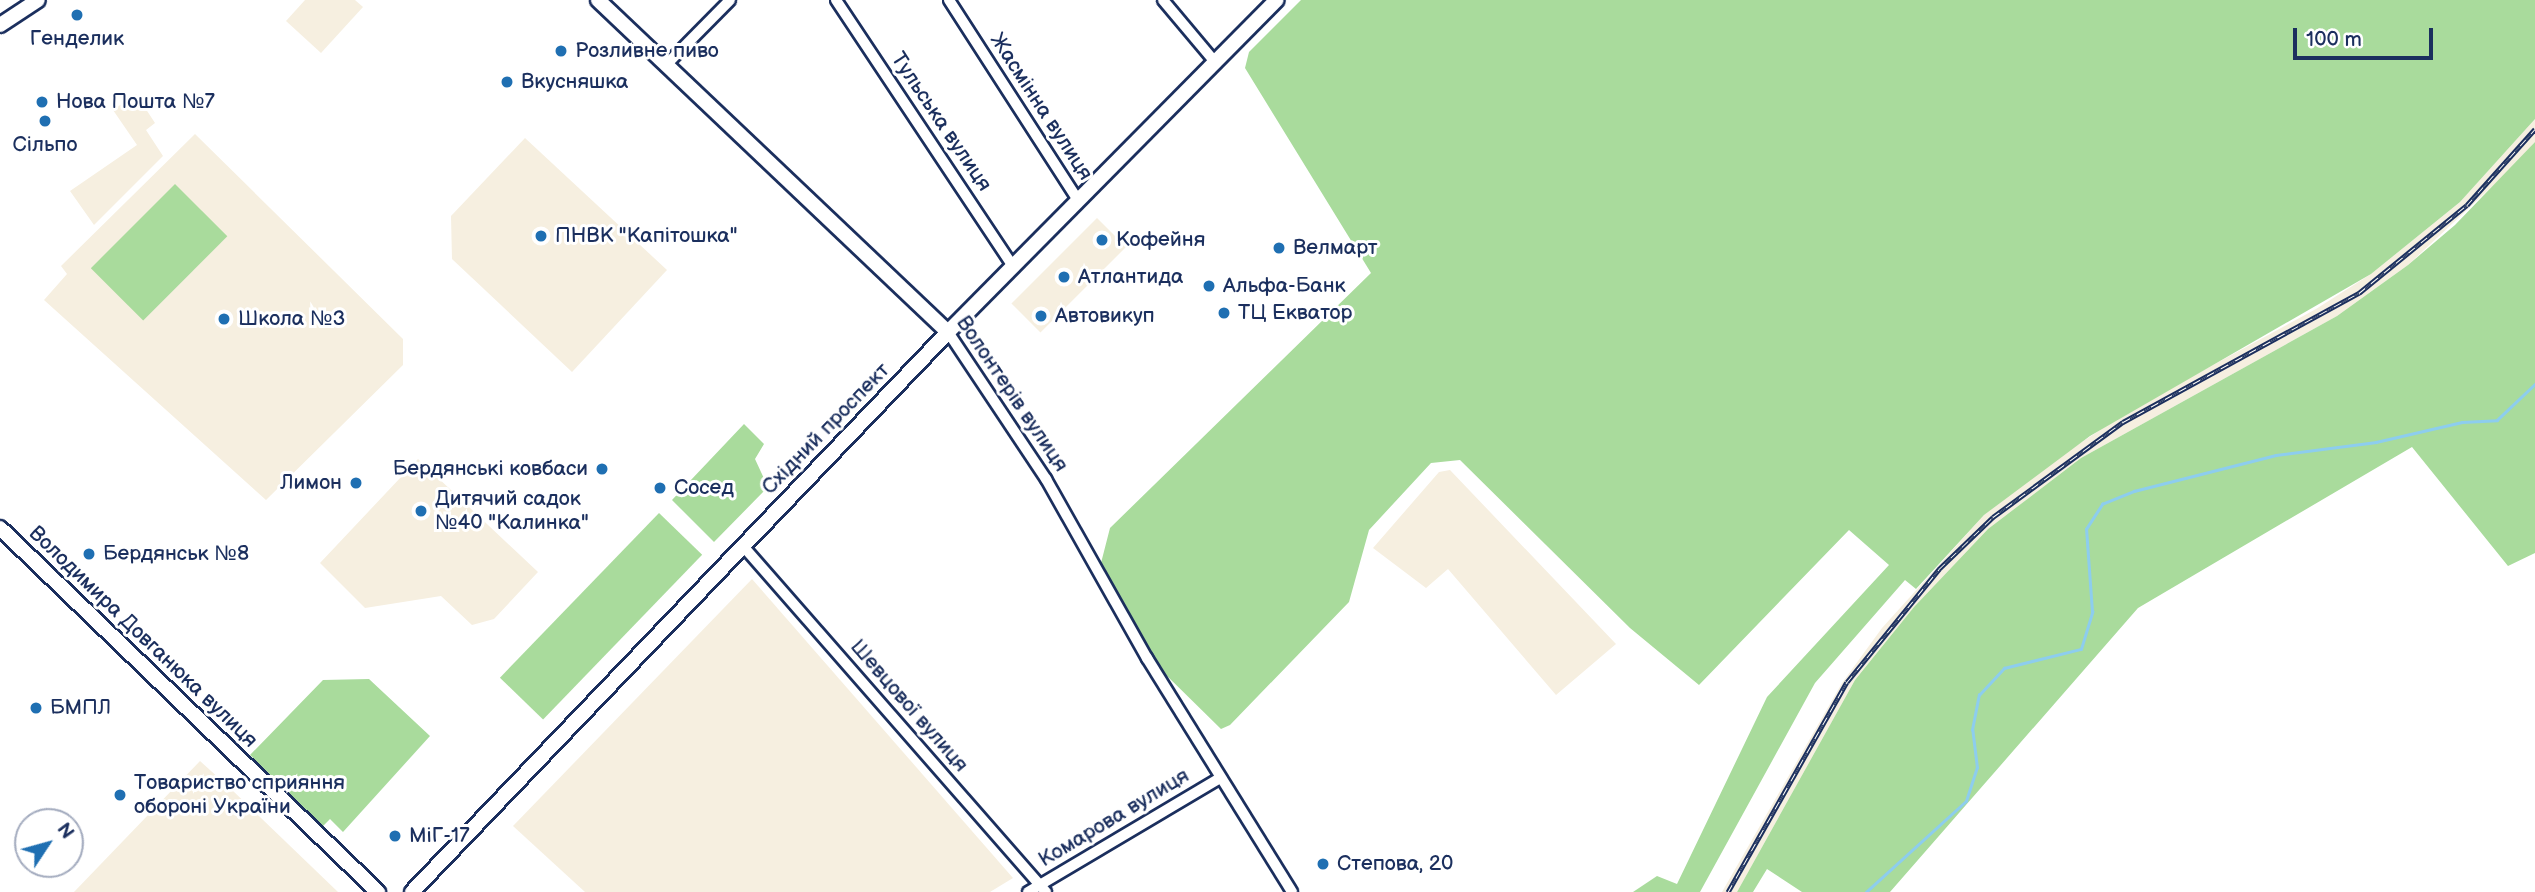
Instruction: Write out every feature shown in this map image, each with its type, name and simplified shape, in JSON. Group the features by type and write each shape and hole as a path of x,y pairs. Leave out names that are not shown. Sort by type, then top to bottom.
{"main road":[{"path":"0,25 18,5 38,0"},
{"name":"Волонтерів вулиця","path":"598,0 948,332"},
{"name":"Східний проспект","path":"412,892 948,332 1276,0"},
{"name":"Володимира Довганюка вулиця","path":"0,528 378,892"}],"street":[{"path":"666,65 730,0"},
{"name":"Тульська вулиця","path":"836,0 1013,266"},
{"name":"Жасмінна вулиця","path":"950,0 1078,200"},
{"path":"1163,0 1215,62"},
{"name":"Волонтерів вулиця","path":"948,332 1046,479 1220,778 1292,892"},
{"name":"Шевцової вулиця","path":"743,547 1043,888"},
{"name":"Комарова вулиця","path":"1028,892 1043,888 1220,778"}],"shaded area":[{"path":"305,0 355,0 363,7 321,53 286,21"},
{"path":"136,94 155,123 146,130 163,156 94,225 70,191 137,145 113,110"},
{"path":"2535,119 2535,142 2514,166 2408,265 2337,316 2081,458 1988,529 1914,607 1855,680 1737,892 1722,892 1842,683 1882,628 1984,515 2044,467 2132,409 2316,309 2371,274 2460,202"},
{"name":"Школа №3","path":"195,134 403,339 403,365 266,500 44,300 67,274 61,266"},
{"name":"ПНВК \"Капітошка\"","path":"525,138 667,270 572,372 452,259 451,216"},
{"path":"1097,218 1126,247 1040,333 1011,304"},
{"name":"Дитячий садок №40 \"Калинка\"","path":"418,459 538,572 494,619 472,625 441,596 365,608 320,563"},
{"path":"1450,470 1616,644 1556,695 1448,569 1426,588 1373,548 1439,472"},
{"path":"752,579 1013,878 990,892 585,892 513,826"},
{"path":"200,761 231,789 338,892 74,892"}],"green space":[{"path":"1301,0 2535,0 2535,119 2460,202 2371,274 2090,436 1984,515 1916,589 1905,580 1815,683 1700,892 1633,892 1657,876 1677,884 1767,697 1889,565 1849,530 1699,685 1630,628 1460,460 1431,463 1369,530 1349,602 1230,725 1221,729 1162,671 1101,563 1110,528 1371,273 1245,68 1249,52"},
{"path":"2535,142 2535,553 2508,566 2412,447 2138,608 1890,892 1802,892 1767,869 1753,892 1737,892 1855,680 1914,607 1988,529 2081,458 2337,316 2408,265 2455,225"},
{"path":"175,184 227,236 143,320 91,268"},
{"path":"744,424 764,444 755,459 768,487 714,542 672,500"},
{"path":"659,513 702,555 543,719 500,678"},
{"path":"369,679 430,736 343,832 330,819 323,826 250,755 323,680"}],"waterway":[{"path":"1866,892 1966,801 1977,768 1972,730 1979,695 2004,668 2081,649 2092,612 2086,529 2102,504 2134,491 2276,455 2376,442 2462,422 2497,420 2535,384"}],"railway":[{"path":"1728,892 1847,682 1939,569 1993,517 2123,422 2359,293 2467,205 2535,129"}],"place":[{"name":"Генделик","path":"77,15"},
{"name":"Розливне пиво","path":"561,51"},
{"name":"Вкусняшка","path":"507,82"},
{"name":"Нова Пошта №7","path":"42,102"},
{"name":"Сільпо","path":"45,121"},
{"name":"ПНВК \"Капітошка\"","path":"541,236"},
{"name":"Кофейня","path":"1102,240"},
{"name":"Велмарт","path":"1279,248"},
{"name":"Атлантида","path":"1064,277"},
{"name":"Альфа-Банк","path":"1209,286"},
{"name":"ТЦ Екватор","path":"1224,313"},
{"name":"Автовикуп","path":"1041,316"},
{"name":"Школа №3","path":"224,319"},
{"name":"Бердянські ковбаси","path":"602,469"},
{"name":"Лимон","path":"356,483"},
{"name":"Сосед","path":"660,488"},
{"name":"Дитячий садок №40 \"Калинка\"","path":"421,511"},
{"name":"Бердянськ №8","path":"89,554"},
{"name":"БМПЛ","path":"36,708"},
{"name":"Товариство сприяння обороні України","path":"120,795"},
{"name":"МіГ-17","path":"395,836"},
{"name":"Степова, 20","path":"1323,864"}]}
